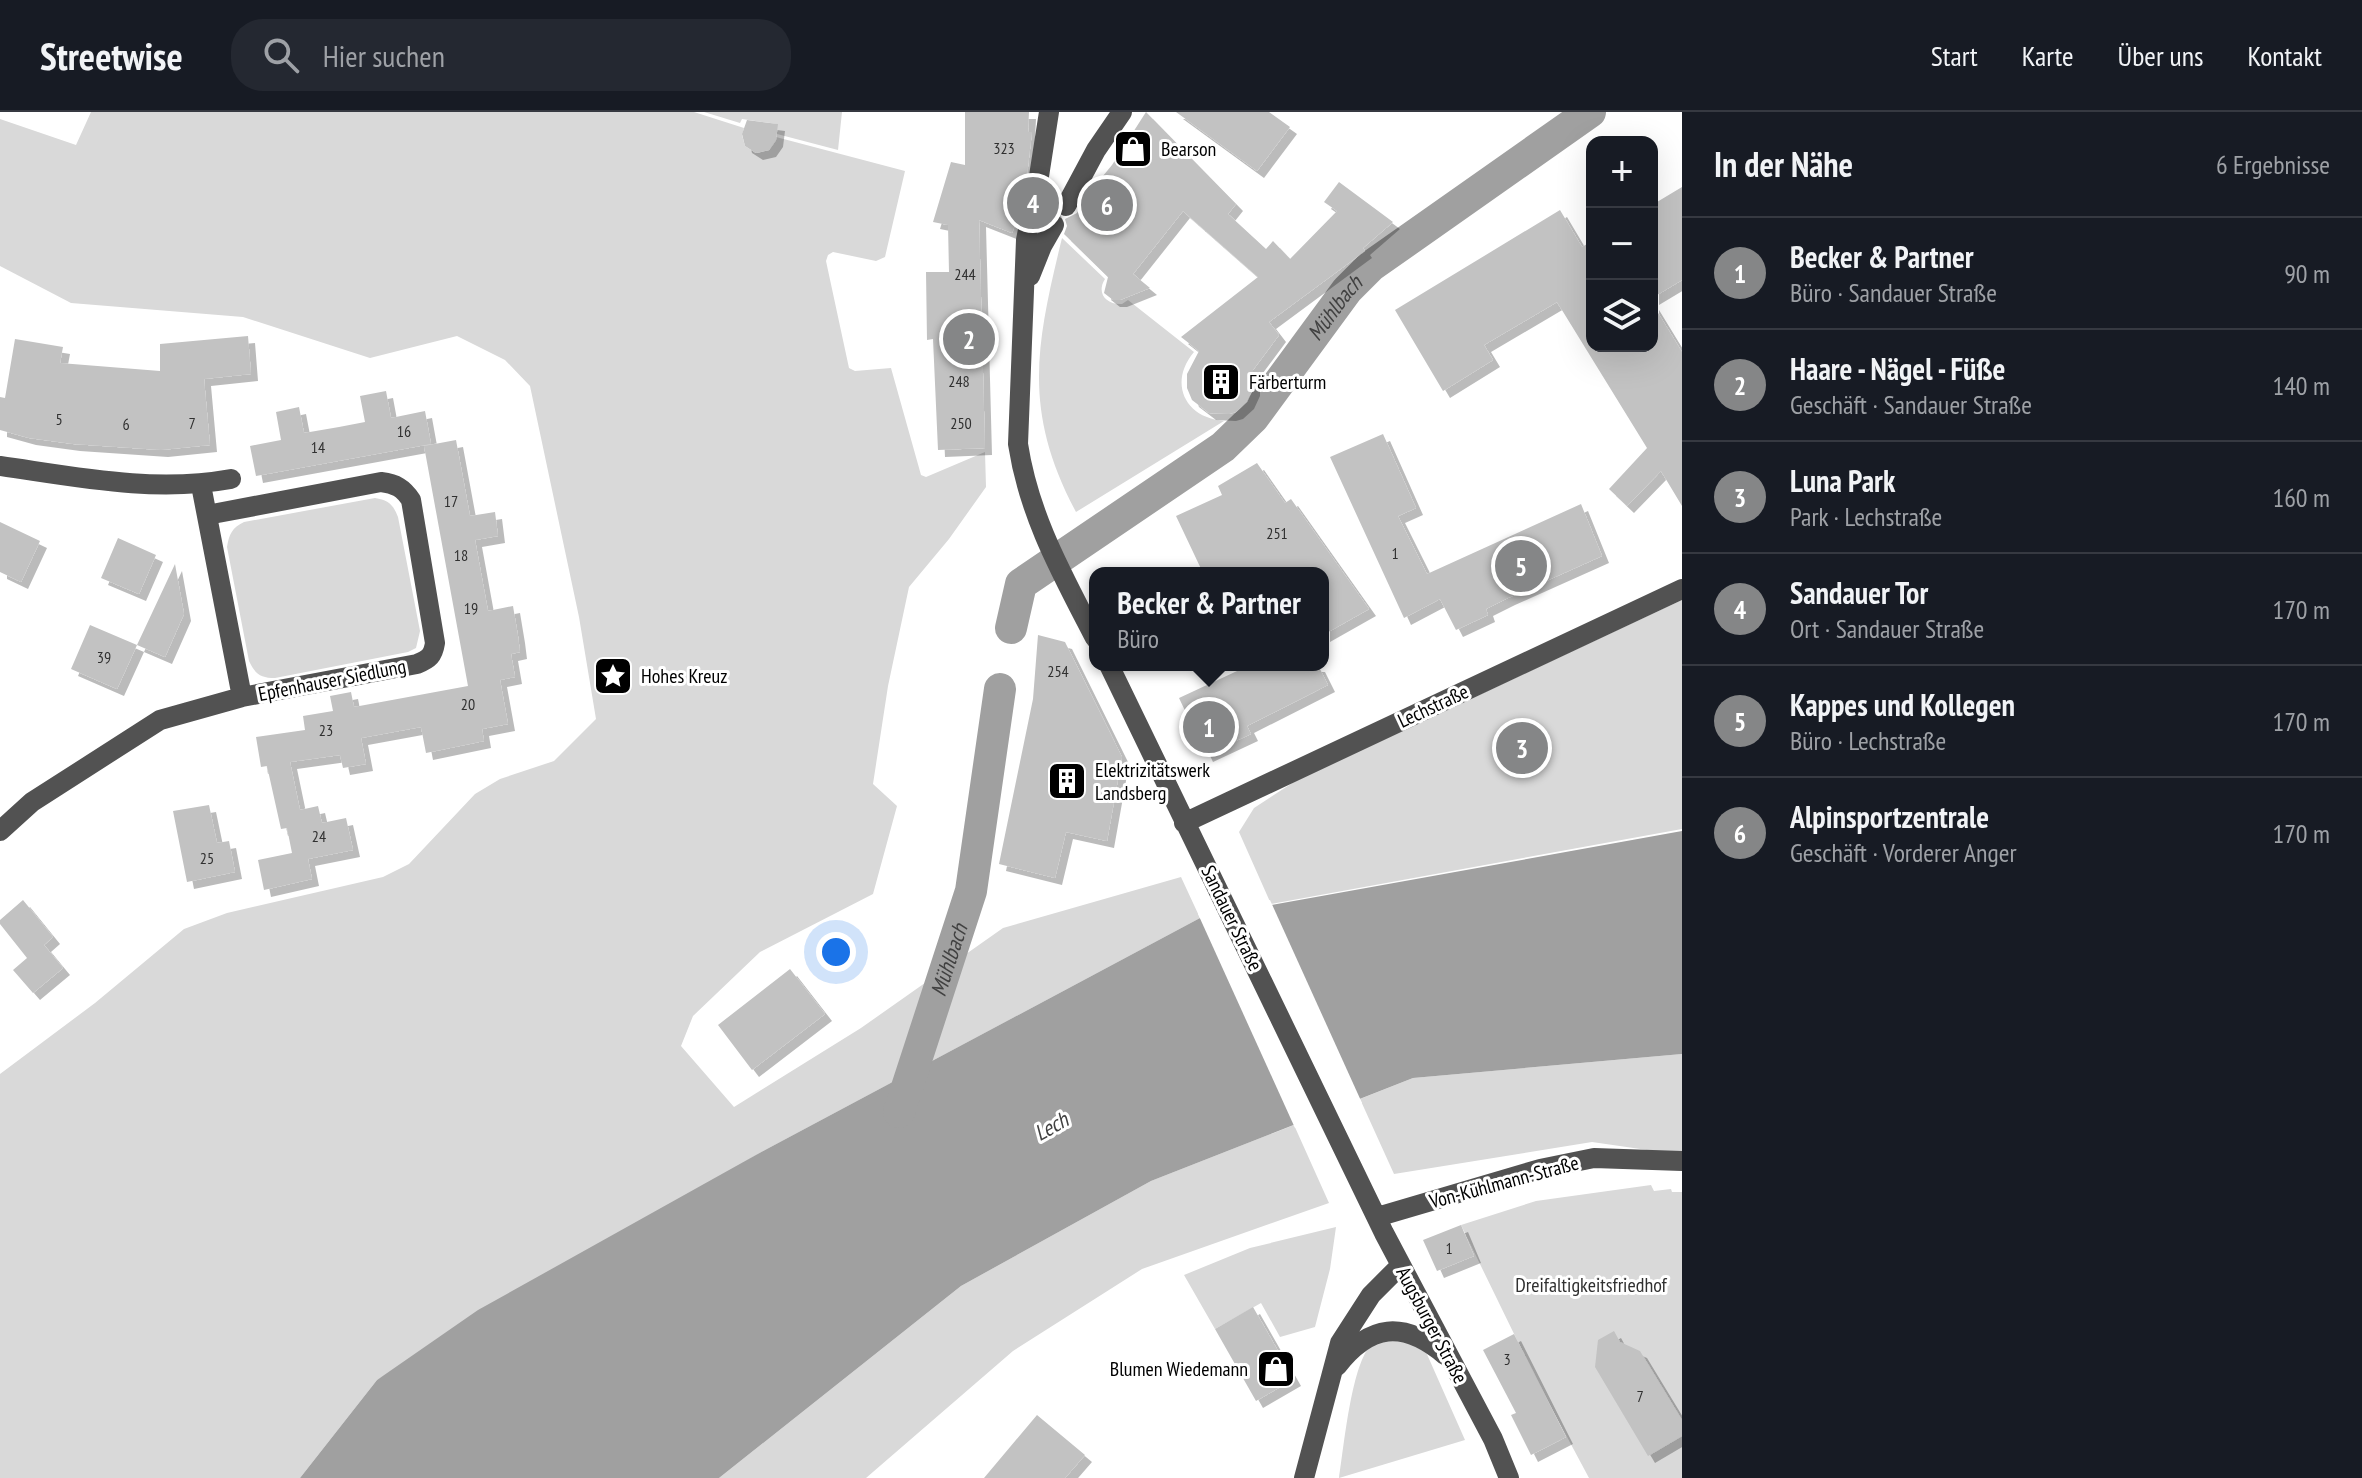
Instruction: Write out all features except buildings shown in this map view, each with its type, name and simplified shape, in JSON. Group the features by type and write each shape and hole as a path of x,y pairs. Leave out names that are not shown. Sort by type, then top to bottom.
{"street":[{"path":"1037,189 1049,112"},
{"path":"1066,206 1096,150 1122,112"},
{"path":"1031,215 1027,231 1018,444 1029,498 1044,536 1089,627"},
{"path":"1024,299 1032,268 1054,225"},
{"path":"0,466 92,480 172,485 201,485 231,479"},
{"name":"Epfenhauser Siedlung","path":"0,831 32,802 160,720 242,697 417,664 429,659 435,643 411,500 405,491 393,483 381,482 207,515"},
{"name":"Epfenhauser Siedlung","path":"201,485 242,697"},
{"name":"Lechstraße","path":"1184,823 1682,589"},
{"name":"Sandauer Straße","path":"1112,671 1360,1179"},
{"name":"Von-Kühlmann-Straße","path":"1377,1217 1540,1169 1594,1158 1682,1161"},
{"name":"Augsburger Straße","path":"1360,1179 1401,1265 1493,1439 1509,1478"},
{"path":"1304,1478 1340,1343 1358,1313 1401,1265"},
{"path":"1332,1373 1347,1353 1369,1337 1388,1330 1412,1334 1433,1345 1452,1361"}],"green space":[{"path":"91,112 694,112 744,128 745,146 756,153 769,150 776,137 905,171 885,257 876,261 833,252 826,261 849,368 855,371 891,368 921,475 926,477 985,452 986,487 949,539 909,587 888,686 873,784 897,806 873,894 760,952 693,1016 681,1046 734,1107 861,1028 1003,928 1181,877 1200,918 765,1150 377,1380 300,1478 0,1478 0,1074 95,1003 184,929 227,913 383,877 409,864 475,794 500,779 554,761 596,719 579,617 530,386 505,360 457,336 370,358 243,317 71,303 0,266 0,119 76,145"},
{"path":"704,112 842,112 838,150 777,134 777,124 742,119 740,123"},
{"path":"1062,238 1105,279 1102,293 1107,300 1122,304 1128,300 1194,352 1182,375 1185,397 1199,413 1224,421 1076,512 1047,441 1039,377 1046,312"},
{"path":"375,498 390,503 398,517 420,631 416,648 275,678 259,674 249,661 227,547 232,532 244,522"},
{"path":"1682,600 1682,829 1271,904 1239,832 1254,808 1297,780"},
{"path":"1682,1054 1682,1155 1592,1142 1394,1174 1360,1099 1413,1078"},
{"path":"1294,1125 1329,1203 1142,1269 1013,1351 866,1478 719,1478 961,1286 1151,1181"},
{"name":"Dreifaltigkeitsfriedhof","path":"1651,1185 1654,1191 1671,1189 1672,1192 1682,1192 1682,1478 1589,1478 1535,1377 1461,1225 1536,1201"},
{"path":"1336,1227 1330,1269 1315,1327 1280,1337 1261,1303 1215,1329 1184,1275 1250,1248"},
{"path":"1392,1334 1426,1352 1465,1440 1339,1478 1349,1409 1363,1357 1372,1344"}],"water":[{"name":"Lech","path":"1682,831 1682,1054 1413,1078 1151,1181 961,1286 719,1478 300,1478 377,1380 478,1310 765,1150 1200,918"}],"pier":[{"path":"1270,900 1362,1103 1295,1128 1198,914"}],"waterway":[{"name":"Mühlbach","path":"1011,628 1021,584 1223,447 1253,418 1347,290 1371,266 1590,112"},
{"name":"Mühlbach","path":"899,1112 971,891 1000,689"}],"place":[{"name":"Bearson","path":"1133,149"},
{"name":"Sandauer Tor","path":"1033,203"},
{"name":"Alpinsportzentrale","path":"1107,205"},
{"name":"Haare - Nägel - Füße","path":"969,339"},
{"name":"Färberturm","path":"1221,382"},
{"name":"Kappes und Kollegen","path":"1521,566"},
{"name":"Hohes Kreuz","path":"613,676"},
{"name":"Becker & Partner","path":"1209,727"},
{"name":"Luna Park","path":"1522,748"},
{"name":"Elektrizitätswerk Landsberg","path":"1067,781"},
{"name":"Blumen Wiedemann","path":"1276,1369"}]}
